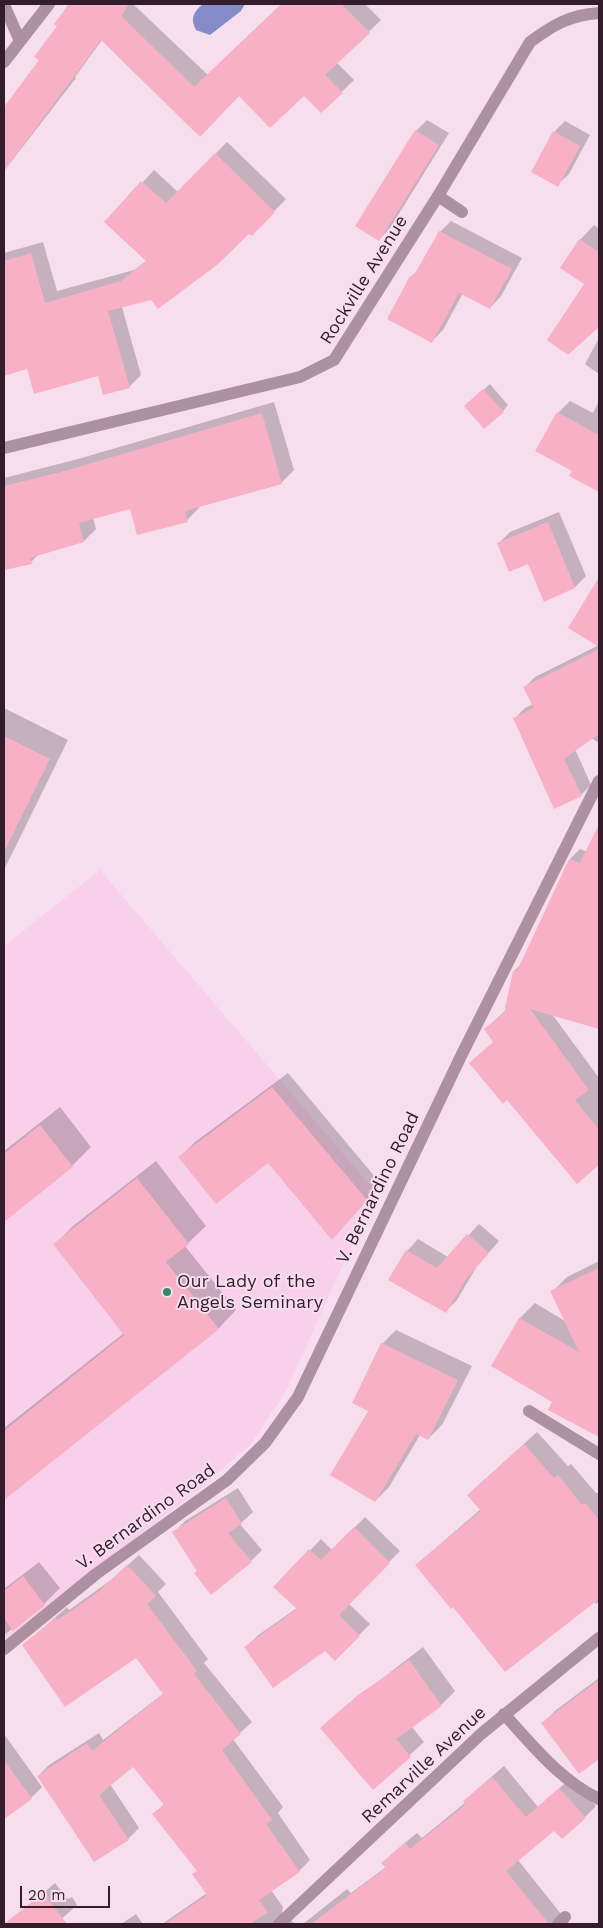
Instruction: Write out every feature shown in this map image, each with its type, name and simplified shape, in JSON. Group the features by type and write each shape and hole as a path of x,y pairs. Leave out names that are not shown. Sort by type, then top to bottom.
{"street":[{"path":"4,62 49,4"},
{"path":"4,5 20,41"},
{"name":"Rockville Avenue","path":"4,448 300,377 334,360 438,196 530,42 549,28 578,14 599,13"},
{"path":"438,196 462,212"},
{"name":"V. Bernardino Road","path":"4,1649 96,1574 226,1480 264,1443 298,1397 462,1056 599,781"},
{"path":"529,1411 599,1454"},
{"name":"Remarville Avenue","path":"279,1924 481,1734 599,1638"},
{"path":"504,1714 554,1768 585,1792 599,1799"}],"shaded area":[{"name":"Our Lady of the Angels Seminary","path":"100,870 376,1192 285,1393 251,1444 198,1490 4,1640 4,946"}],"water":[{"path":"203,4 245,4 241,11 210,35 196,30 193,22 195,13"}],"building":[{"path":"69,4 129,4 121,16 194,87 281,4 341,4 370,33 325,75 343,93 321,113 304,96 270,128 239,96 200,137 101,40 4,171 4,107 39,60 34,57 57,26 54,24"},
{"path":"415,130 439,145 379,241 355,226"},
{"path":"553,131 580,146 558,187 531,172"},
{"path":"215,153 275,212 252,236 249,234 217,265 158,309 151,300 108,311 130,388 103,395 98,376 34,394 27,369 4,376 4,261 31,253 45,303 121,281 146,261 104,222 141,181 166,203"},
{"path":"439,231 512,269 490,309 459,293 432,343 387,319 410,276 413,277"},
{"path":"579,239 599,252 599,327 568,355 547,340 584,284 560,268"},
{"path":"483,389 504,412 484,429 464,406"},
{"path":"557,412 599,435 599,492 569,476 572,471 535,451"},
{"path":"262,413 282,484 185,511 188,522 137,535 130,509 79,523 84,542 30,558 32,564 4,570 4,486 65,471"},
{"path":"548,522 575,588 544,602 528,564 509,572 497,543"},
{"path":"599,577 599,647 568,628"},
{"path":"599,649 599,734 564,759 582,796 554,809 513,718 534,708 523,687"},
{"path":"4,736 50,759 4,852"},
{"path":"599,824 599,1029 530,1009 589,1090 575,1100 599,1130 599,1165 577,1184 507,1100 503,1104 469,1063 493,1042 484,1029 504,1013 513,971 517,971 569,859 580,863"},
{"path":"272,1087 367,1200 332,1240 268,1163 216,1204 178,1157"},
{"path":"40,1125 73,1167 4,1222 4,1154"},
{"path":"137,1178 189,1244 166,1262 219,1329 4,1500 4,1431 124,1335 53,1244"},
{"path":"467,1234 489,1253 466,1279 446,1313 388,1280 406,1250 437,1268"},
{"path":"599,1268 599,1437 548,1410 552,1402 491,1366 519,1318 579,1352 550,1291"},
{"path":"381,1343 458,1380 428,1440 416,1434 375,1502 330,1475 368,1411 352,1403"},
{"path":"524,1444 554,1478 558,1475 582,1505 585,1503 599,1520 599,1599 505,1672 453,1607 451,1609 415,1565 481,1511 467,1495"},
{"path":"226,1498 242,1524 228,1533 252,1562 211,1595 194,1573 197,1571 172,1532"},
{"path":"354,1527 390,1563 339,1615 360,1636 335,1661 325,1651 273,1688 244,1647 297,1609 273,1587 309,1549 321,1560"},
{"path":"127,1565 156,1596 147,1604 197,1671 194,1674 241,1734 222,1750 272,1820 266,1824 300,1872 259,1900 268,1912 250,1924 165,1924 207,1895 192,1874 197,1871 152,1814 164,1805 133,1767 99,1795 129,1840 94,1862 37,1776 87,1743 92,1751 163,1694 136,1658 65,1707 22,1645 55,1618 58,1620 98,1592"},
{"path":"23,1576 45,1605 13,1631 4,1618 4,1591"},
{"path":"409,1660 442,1706 396,1739 411,1757 373,1790 320,1728 358,1695"},
{"path":"599,1680 599,1759 579,1774 541,1723"},
{"path":"4,1760 32,1799 4,1819"},
{"path":"492,1777 526,1817 559,1788 586,1818 562,1839 554,1831 506,1871 549,1924 311,1924 386,1868 381,1863 405,1843 410,1849 466,1804 463,1801"},
{"path":"43,1893 67,1924 4,1924"}],"place":[{"name":"Our Lady of the Angels Seminary","path":"167,1292"}]}
